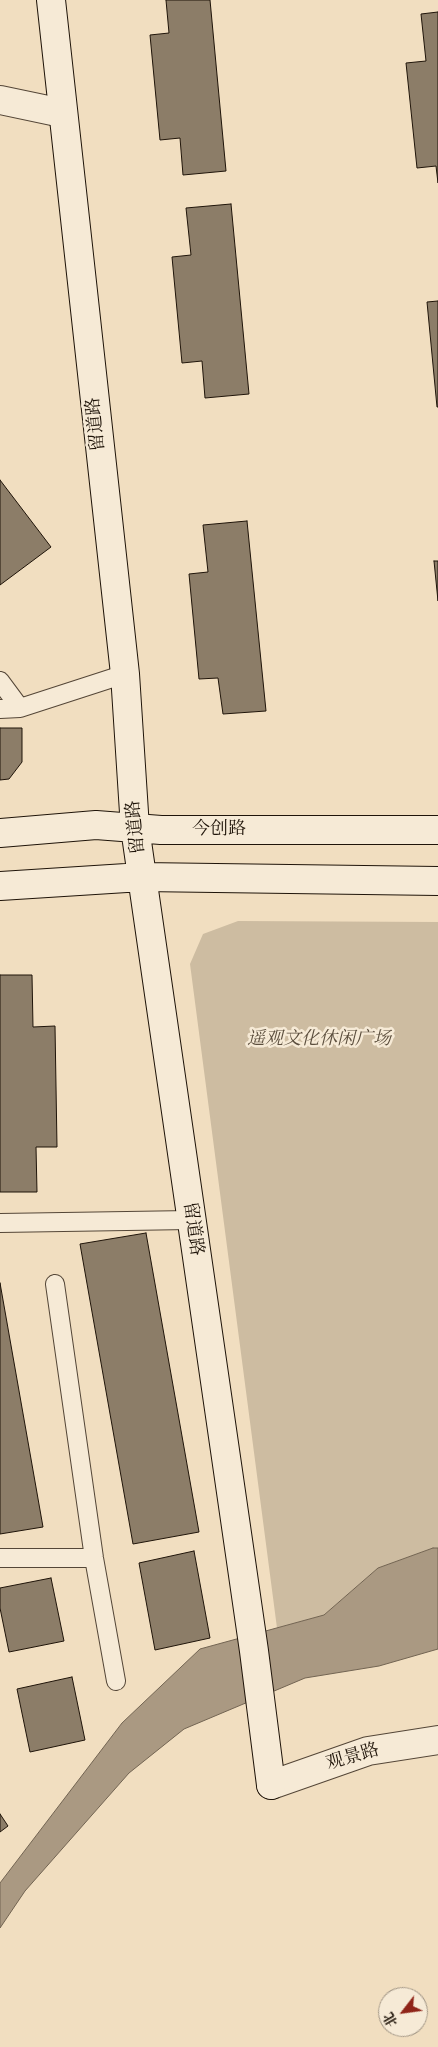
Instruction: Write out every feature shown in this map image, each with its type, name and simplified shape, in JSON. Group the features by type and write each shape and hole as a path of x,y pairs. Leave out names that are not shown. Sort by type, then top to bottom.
{"street":[{"name":"留道路","path":"51,0 125,674 135,828 190,1220 254,1651 271,1785"},
{"path":"0,100 62,113"},
{"name":"今创路","path":"0,833 96,825 161,830 438,830"},
{"path":"0,886 142,877 438,881"},
{"name":"观景路","path":"271,1785 368,1751 438,1740"}],"lane":[{"path":"0,709 20,708 125,674"},
{"path":"0,681 20,708"},
{"path":"0,1223 190,1220"},
{"path":"55,1284 94,1558 116,1681"},
{"path":"0,1558 94,1558"}],"green space":[{"name":"遥观文化休闲广场","path":"238,921 438,922 438,1548 433,1548 378,1568 324,1615 277,1628 190,964 203,934"}],"shaded area":[{"path":"433,1548 438,1548 438,1649 379,1666 305,1678 184,1729 129,1773 25,1891 0,1928 0,1883 122,1723 200,1649 324,1615 378,1568"}],"building":[{"path":"166,0 210,0 226,171 183,175 180,138 160,140 150,35 169,33"},
{"path":"438,12 438,183 436,166 417,168 406,63 426,61 421,14"},
{"path":"231,204 249,394 205,398 202,361 182,363 172,257 191,255 186,208"},
{"path":"438,301 438,407 437,407 427,302"},
{"path":"0,480 51,547 0,585"},
{"path":"247,521 266,711 223,714 218,678 199,679 189,574 208,572 203,525"},
{"path":"434,561 438,561 438,601"},
{"path":"0,728 22,728 22,762 9,779 0,780"},
{"path":"0,975 32,975 33,1027 55,1026 57,1147 36,1147 37,1192 0,1192"},
{"path":"146,1233 199,1532 133,1544 80,1244"},
{"path":"0,1283 43,1527 0,1534"},
{"path":"194,1551 210,1638 155,1650 139,1563"},
{"path":"51,1578 64,1641 9,1652 0,1608 0,1588"},
{"path":"72,1677 85,1740 30,1752 17,1689"},
{"path":"0,1814 8,1826 0,1832"}]}
